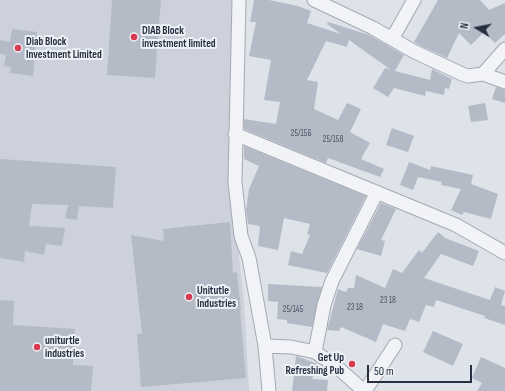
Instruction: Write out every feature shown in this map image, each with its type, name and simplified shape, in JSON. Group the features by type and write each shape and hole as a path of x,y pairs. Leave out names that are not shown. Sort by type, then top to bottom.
{"street":[{"path":"239,0 234,182 241,236 249,258 265,346 269,391"},
{"path":"314,0 413,51 462,74 468,76 484,74 505,82"},
{"path":"392,39 414,0"},
{"path":"484,74 505,49"},
{"path":"235,134 456,224 505,253"},
{"path":"316,352 324,305 332,281 376,192"},
{"path":"265,346 291,347 316,352 337,367 364,391 395,345"}],"shaded area":[{"path":"0,0 235,0 230,177 244,301 249,391 0,391"}],"building":[{"name":"DIAB Block investment limited","path":"112,0 161,0 155,78 107,75"},
{"path":"254,0 269,0 298,6 311,11 307,23 341,34 327,24 328,22 369,35 404,55 395,71 430,80 432,69 452,79 449,89 445,88 444,95 426,91 425,96 394,88 388,97 373,88 385,68 391,70 349,40 347,47 326,41 307,80 318,82 314,109 338,120 347,103 361,109 350,132 370,143 361,159 384,169 380,177 328,158 326,163 244,129 244,119 276,124 280,102 264,100 271,60 249,56 256,22 250,22"},
{"path":"438,0 480,0 489,10 505,3 505,34 495,43 484,32 471,45 459,33 447,58 417,44 414,42"},
{"name":"Diab Block Investment Limited","path":"12,29 37,32 33,76 10,73 11,67 4,66 6,55 0,54 0,40 10,42"},
{"path":"496,87 505,90 505,103 492,99"},
{"path":"485,103 488,120 471,122 468,106"},
{"path":"392,128 414,136 408,152 386,145"},
{"path":"244,146 366,196 327,273 288,265 291,251 302,254 310,235 307,234 310,224 284,218 278,250 258,246 260,226 248,224 246,210 249,189 259,166 244,159"},
{"path":"0,159 116,167 113,208 79,206 77,220 65,218 68,205 32,204 29,226 65,228 62,246 46,244 44,255 25,251 24,262 0,258"},
{"path":"409,162 430,170 431,166 473,175 471,184 498,194 491,219 464,212 462,215 451,210 461,189 441,185 442,182 418,177 413,190 400,185"},
{"path":"381,203 396,209 381,240 385,241 381,256 357,249"},
{"path":"230,222 233,273 237,272 246,378 141,387 137,334 142,334 131,235 164,241 163,229"},
{"path":"438,232 445,238 479,251 473,266 441,254 424,278 490,300 495,287 505,291 501,305 505,306 505,325 484,318 485,316 436,300 434,307 426,305 419,322 410,319 405,331 383,324 376,342 341,327 339,331 327,330 338,289 346,292 348,288 354,288 356,275 385,288 393,269 402,273 419,250 422,253"},
{"path":"268,284 322,287 312,327 287,323 287,320 277,319 278,302 268,301"},
{"name":"uniturtle industries","path":"0,300 14,301 13,325 75,329 73,365 93,366 91,391 0,391"},
{"path":"433,331 463,344 453,366 423,352"},
{"path":"296,356 318,364 312,379 328,380 327,391 292,391"},
{"path":"481,357 505,368 505,391 477,391 482,383 472,378"}],"place":[{"name":"DIAB Block investment limited","path":"134,37"},
{"name":"Diab Block Investment Limited","path":"18,48"},
{"name":"Unitutle Industries","path":"189,297"},
{"name":"uniturtle industries","path":"37,347"},
{"name":"Get Up Refreshing Pub","path":"352,364"}]}
